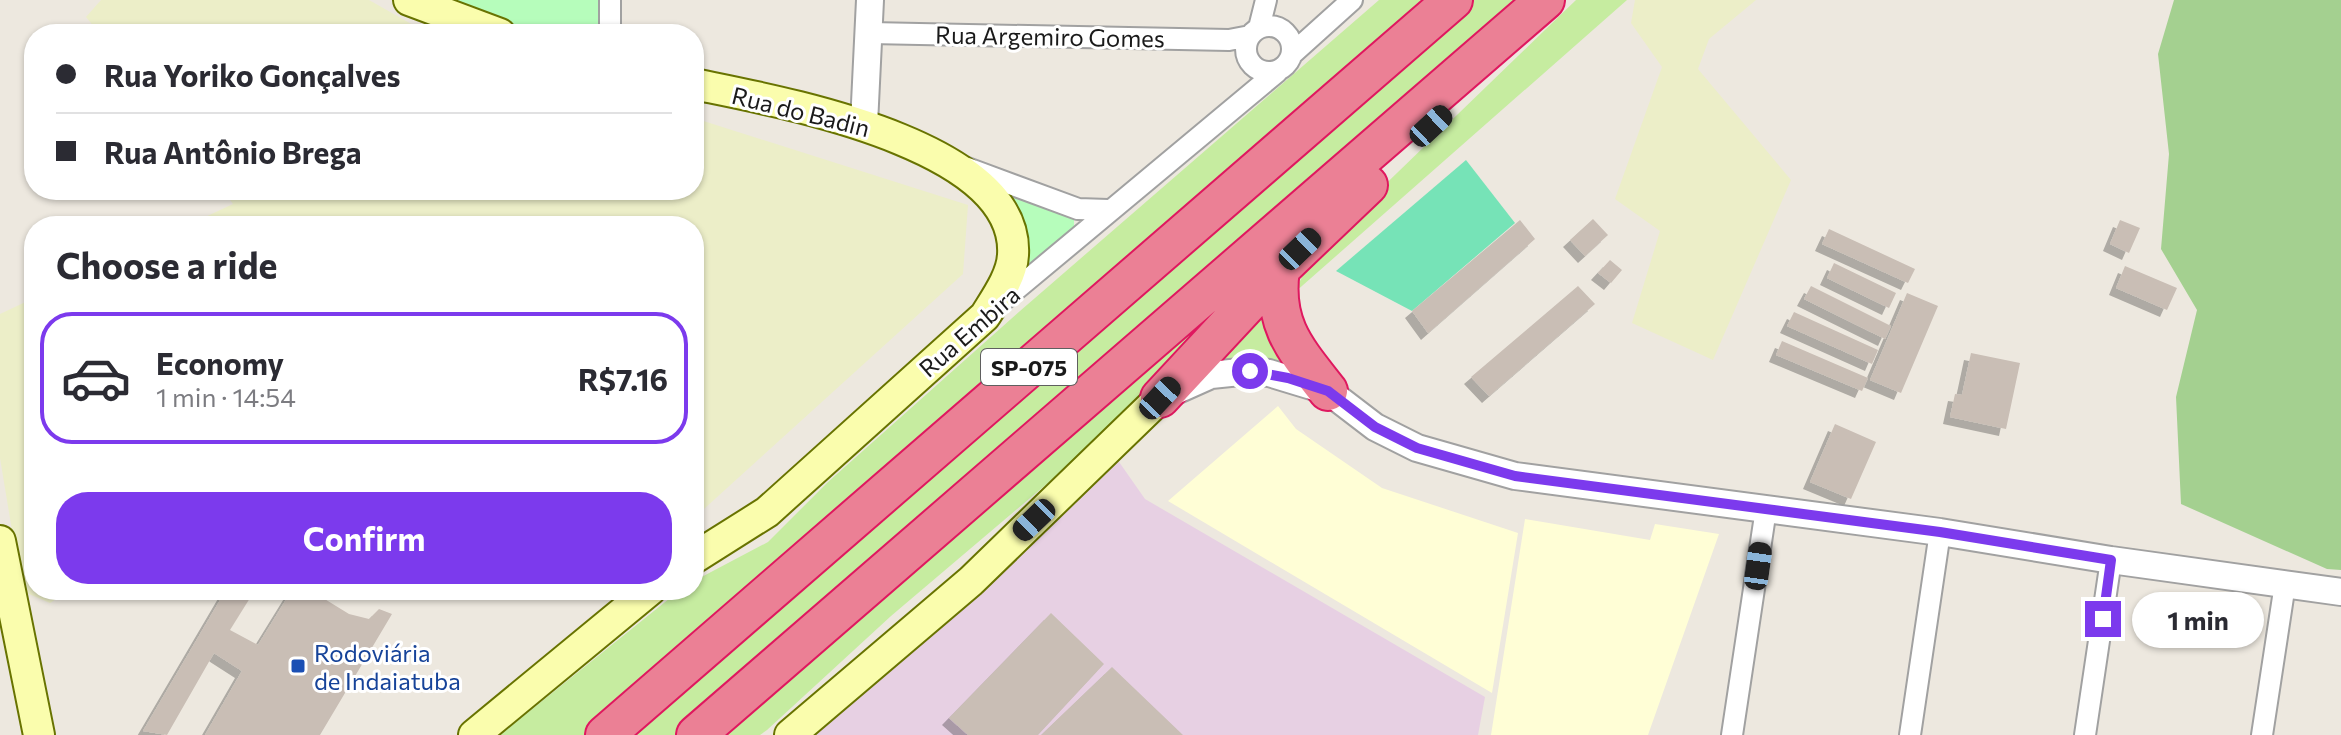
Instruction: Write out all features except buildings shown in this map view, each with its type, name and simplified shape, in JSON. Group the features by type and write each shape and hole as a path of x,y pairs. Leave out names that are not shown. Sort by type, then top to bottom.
{"highway":[{"name":"SP-075","path":"605,735 1453,0"},
{"name":"SP-075","path":"696,735 1546,0"},
{"path":"1160,398 1280,269 1523,40 1546,0"},
{"path":"1280,269 1278,308 1284,329 1328,391"}],"main road":[{"path":"409,0 473,24"},
{"name":"Rua do Badin","path":"704,86 864,124 950,162 999,206 1012,233 1013,257 1004,283 985,316"},
{"name":"Rua Embira","path":"704,552 767,512 985,316"},
{"path":"790,735 971,581 1160,398"},
{"path":"0,541 39,735"},
{"path":"474,735 638,600"}],"street":[{"path":"610,0 610,24"},
{"path":"864,124 870,0"},
{"path":"1261,42 1311,37 1352,0"},
{"path":"1266,4 1261,72 1277,72"},
{"name":"Rua Argemiro Gomes","path":"870,33 1261,42"},
{"path":"1242,100 1261,42"},
{"name":"Rua Embira","path":"985,316 1108,210 1277,72 1261,42"},
{"name":"Rua do Badin","path":"950,162 1078,209 1108,210"},
{"path":"1160,398 1211,375 1250,371 1288,378 1328,391 1375,427 1417,448 1515,476 1940,532 2341,592"},
{"path":"1732,735 1766,509"},
{"path":"1910,735 1940,532"},
{"path":"2085,735 2111,560"},
{"path":"2262,735 2285,584"}],"shaded area":[{"path":"101,0 369,0 411,24 92,24 86,17"},
{"path":"1635,0 1756,0 1709,39 1698,69 1791,180 1713,360 1632,323 1660,231 1615,199 1662,67 1631,23"},
{"path":"704,121 968,205 963,274 704,509 704,216 207,216 233,204 230,200 704,200"},
{"path":"24,303 24,592 0,458 0,314"},
{"path":"1278,406 1296,429 1382,488 1518,533 1492,693 1168,501"},
{"path":"1117,459 1145,499 1485,697 1478,735 808,735"},
{"path":"1525,519 1650,540 1655,524 1719,534 1648,735 1491,735"}],"green space":[{"path":"412,0 606,0 606,24 478,24"},
{"path":"1379,0 1439,0 588,735 500,735 668,600 704,600 704,576 768,542 828,482"},
{"path":"1468,0 1527,0 679,735 620,735"},
{"path":"1576,0 1627,0 1294,293 1309,263 1337,231"},
{"path":"2174,0 2341,0 2341,570 2327,569 2181,504 2176,397 2197,310 2161,249 2169,154 2158,54"},
{"path":"1466,160 1515,223 1412,311 1336,271"},
{"path":"973,175 1074,212 1074,232 1006,298 1011,263"},
{"path":"1297,228 1141,404 891,616 767,730 760,735 711,735"},
{"path":"1269,302 1301,370 1213,366"}],"place":[{"name":"Rodoviária de Indaiatuba","path":"298,666"}],"route":[{"path":"1250,371 1269,373 1328,391 1375,427 1417,448 1515,476 1940,532 2111,560 2103,619"}]}
